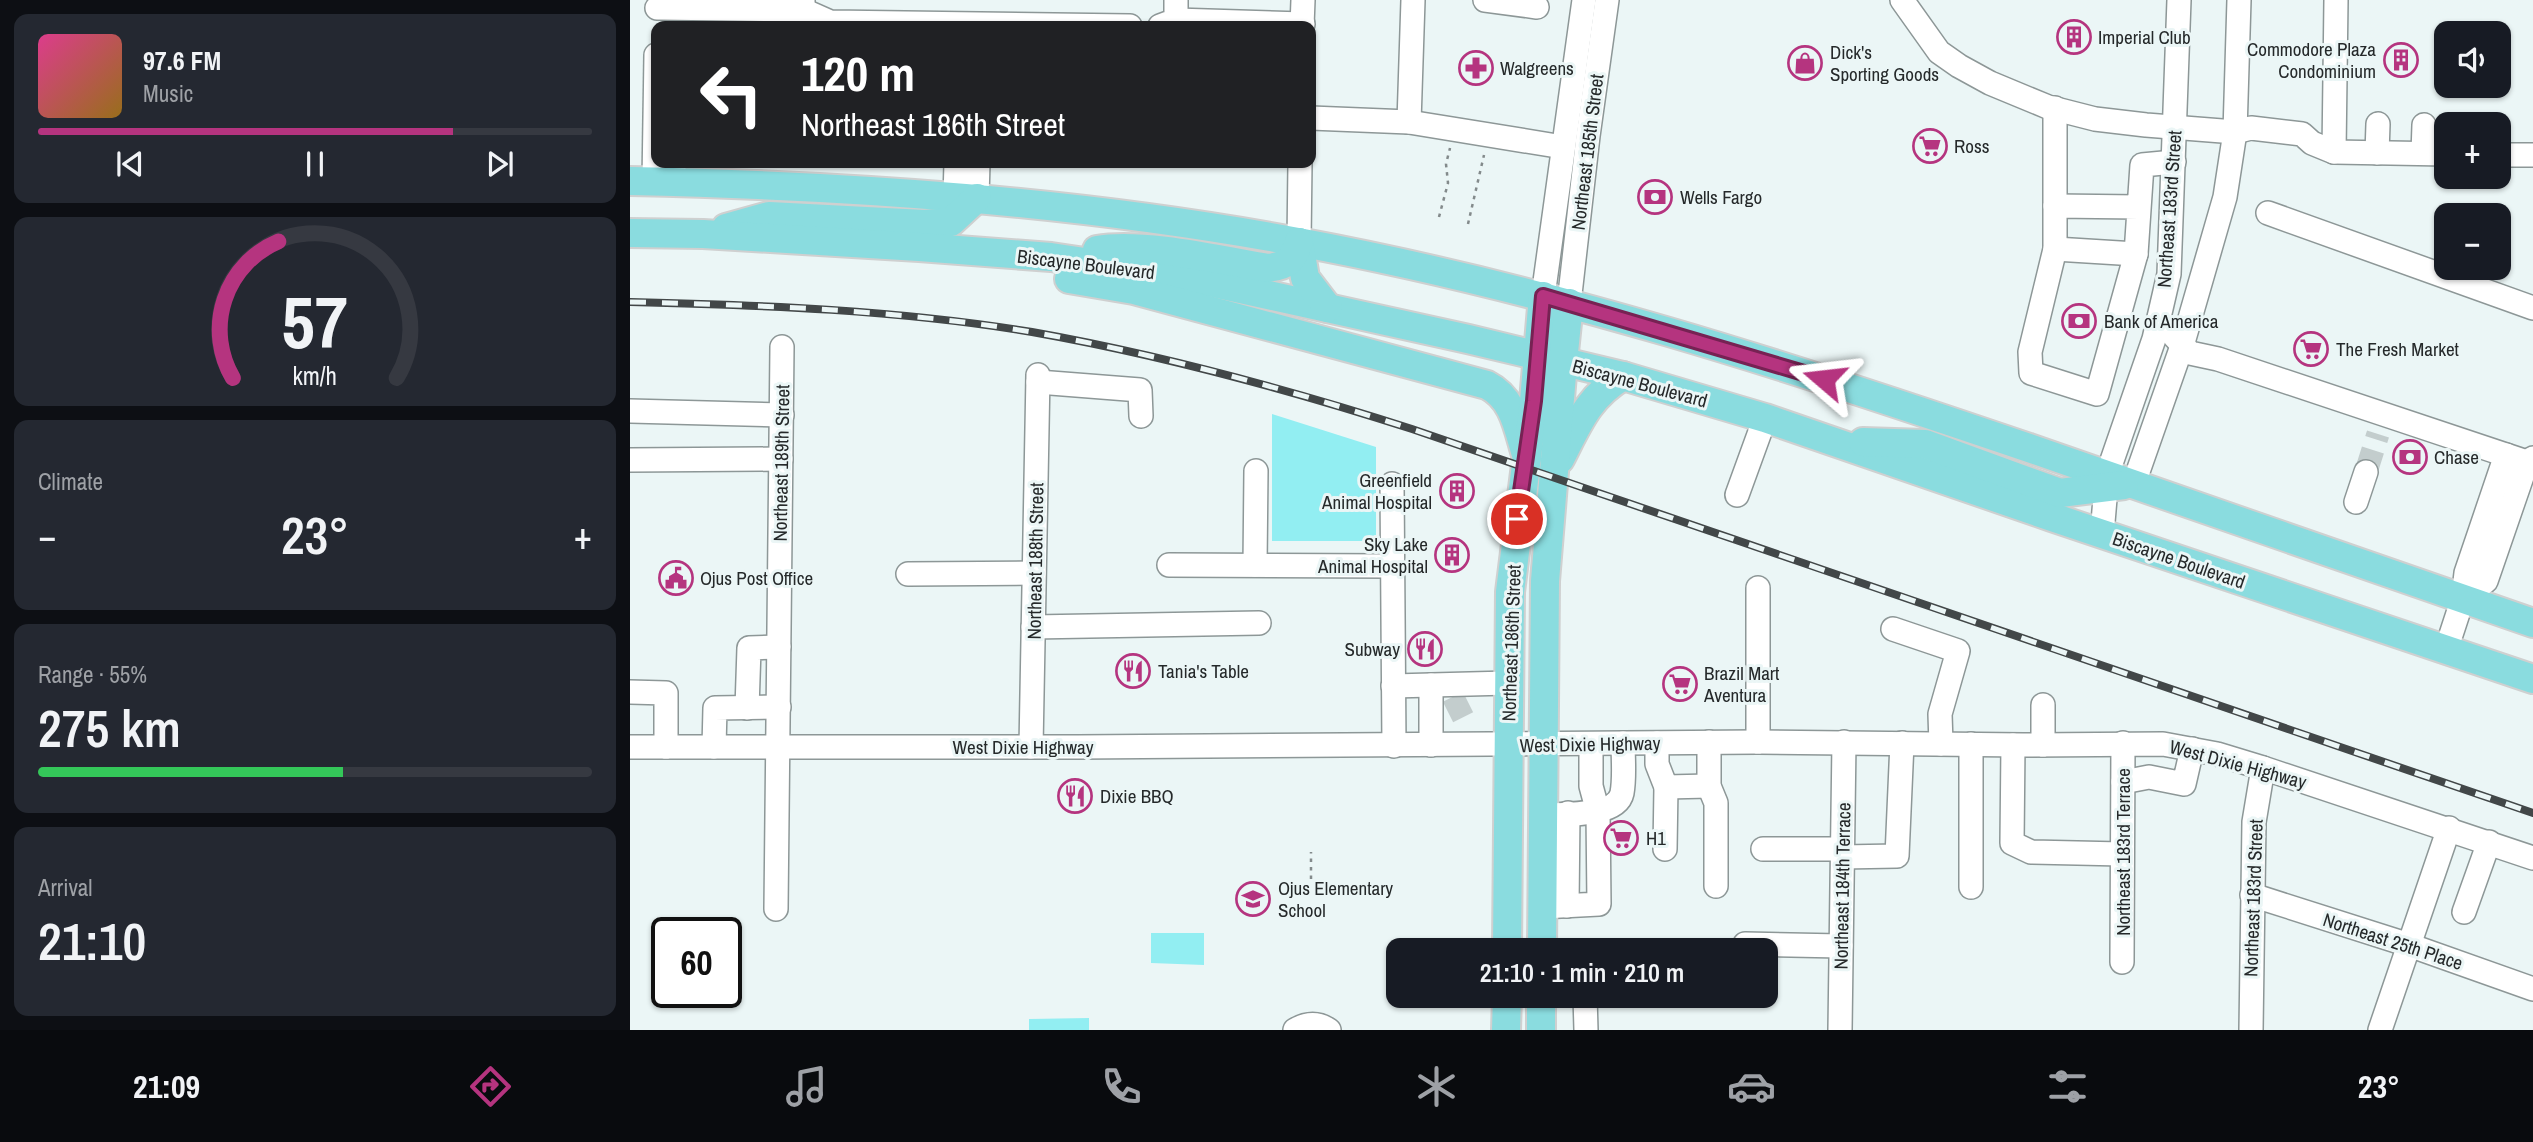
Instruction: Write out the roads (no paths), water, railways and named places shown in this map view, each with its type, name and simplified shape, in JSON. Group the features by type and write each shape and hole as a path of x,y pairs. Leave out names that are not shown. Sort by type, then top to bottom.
{"main road":[{"path":"658,176 966,197 1136,217 1299,242 1556,300 1824,379 2106,481 2134,483 2533,623"},
{"path":"703,234 769,216 924,224 951,222 966,197"},
{"name":"Biscayne Boulevard","path":"630,233 703,234 1051,257 1191,278 1623,376 1832,440 2533,679"},
{"path":"1051,257 1111,248 1164,252 1268,268 1281,266 1292,259 1299,242"},
{"path":"1299,242 1305,278 1328,308"},
{"path":"919,247 992,266 1134,290 1478,382 1494,389 1510,405 1527,458"},
{"name":"Northeast 186th Street","path":"1507,938 1511,579 1527,458 1550,359 1556,300"},
{"name":"Northeast 186th Street","path":"1546,938 1555,906 1556,814 1544,744 1545,581 1555,467 1550,359"},
{"path":"1555,467 1590,402 1606,386 1623,376"},
{"path":"1832,440 1925,444 2060,493 2106,481"},
{"path":"1506,1030 1507,1008"},
{"path":"1541,1008 1541,1030"}],"street":[{"path":"1303,0 1303,21"},
{"path":"1409,122 1413,0"},
{"path":"1485,0 1537,8"},
{"name":"Northeast 185th Street","path":"1556,300 1563,147 1584,0"},
{"name":"Northeast 185th Street","path":"1556,300 1588,136 1607,0"},
{"path":"1902,0 1928,38 1959,66 2020,96 2055,108 2107,120 2235,132 2248,143 2302,150 2312,143 2334,152 2434,153"},
{"name":"Northeast 183rd Street","path":"2102,534 2106,481 2154,339 2169,274 2179,0"},
{"name":"Northeast 183rd Street","path":"2134,483 2190,322 2225,197 2235,132 2239,0"},
{"path":"2334,152 2336,0"},
{"path":"666,11 803,5 826,21"},
{"path":"699,21 713,7"},
{"path":"1171,16 1244,21"},
{"path":"2055,108 2055,249 2030,352 2031,373 2097,394 2136,254 2142,165 2174,162"},
{"path":"1316,118 1409,122 1563,147"},
{"path":"2377,153 2378,124"},
{"path":"2423,153 2424,125"},
{"path":"2511,155 2533,155"},
{"path":"957,168 966,197"},
{"path":"966,197 976,168"},
{"path":"1299,242 1300,168"},
{"path":"2055,206 2139,206"},
{"path":"2268,213 2533,308"},
{"path":"2055,249 2136,254"},
{"path":"2164,292 2172,334 2190,353 2218,359 2382,424 2525,460 2486,581 2463,598 2446,650"},
{"path":"2121,309 2154,339"},
{"path":"2190,322 2211,346 2218,359"},
{"name":"Northeast 189th Street","path":"776,909 782,347"},
{"name":"Northeast 188th Street","path":"1031,747 1038,379 1140,390 1141,416"},
{"path":"630,411 782,415"},
{"path":"1737,495 1765,418"},
{"path":"630,460 781,459"},
{"path":"1255,565 1256,471"},
{"path":"2357,502 2366,472"},
{"path":"1392,484 1394,746"},
{"path":"1169,565 1392,566"},
{"path":"908,574 1034,573"},
{"path":"1758,588 1758,741"},
{"path":"1033,627 1259,623"},
{"path":"1893,629 1958,651 1940,714 1941,744"},
{"path":"747,708 749,648 779,647"},
{"path":"1431,745 1455,702 1508,684"},
{"path":"1394,685 1431,685 1455,702"},
{"path":"1431,685 1455,702"},
{"path":"630,692 666,693 666,747"},
{"path":"2043,705 2043,745"},
{"path":"714,747 715,708 779,707"},
{"name":"West Dixie Highway","path":"630,747 1394,746 1758,741 2013,745 2162,744 2263,768 2533,858"},
{"path":"1709,742 1709,786 1716,803 1716,886"},
{"name":"Northeast 184th Terrace","path":"1840,1030 1844,742"},
{"path":"1555,906 1599,904 1581,860 1556,814 1598,812 1617,804 1622,795 1623,743"},
{"path":"1657,743 1657,764 1666,787 1665,849"},
{"path":"1763,849 1897,856 1902,743"},
{"name":"Northeast 183rd Terrace","path":"2122,962 2123,743"},
{"path":"1555,906 1581,860 1598,812 1591,786 1591,744"},
{"path":"1971,744 1971,887"},
{"path":"2013,745 2012,843 2031,852 2122,854"},
{"path":"2123,782 2149,777 2184,784 2192,749"},
{"name":"Northeast 183rd Street","path":"2251,1030 2254,822 2263,768"},
{"path":"1666,787 1709,786"},
{"path":"2380,1030 2449,828"},
{"path":"2464,912 2489,842"},
{"name":"Northeast 25th Place","path":"2252,895 2409,945 2533,989"},
{"path":"1778,945 1841,946"},
{"path":"1585,1008 1586,1030"},
{"path":"1295,1030 1313,1024 1329,1030"}],"tunnel":[{"path":"2366,472 2378,434"},
{"path":"1448,712 1468,702"}],"railway":[{"path":"630,302 831,310 932,318 1032,332 1129,351 1271,387 1412,429 2533,813"}],"place":[{"name":"Imperial Club","path":"2074,37"},
{"name":"Commodore Plaza Condominium","path":"2401,60"},
{"name":"Dick's Sporting Goods","path":"1805,63"},
{"name":"Walgreens","path":"1476,68"},
{"name":"Ross","path":"1930,146"},
{"name":"Wells Fargo","path":"1655,197"},
{"name":"Bank of America","path":"2079,321"},
{"name":"The Fresh Market","path":"2311,349"},
{"name":"Chase","path":"2410,457"},
{"name":"Greenfield Animal Hospital","path":"1457,491"},
{"name":"Sky Lake Animal Hospital","path":"1452,555"},
{"name":"Ojus Post Office","path":"676,578"},
{"name":"Subway","path":"1425,649"},
{"name":"Tania's Table","path":"1133,671"},
{"name":"Brazil Mart Aventura","path":"1680,684"},
{"name":"Dixie BBQ","path":"1075,796"},
{"name":"H1","path":"1621,838"},
{"name":"Ojus Elementary School","path":"1253,899"}]}
